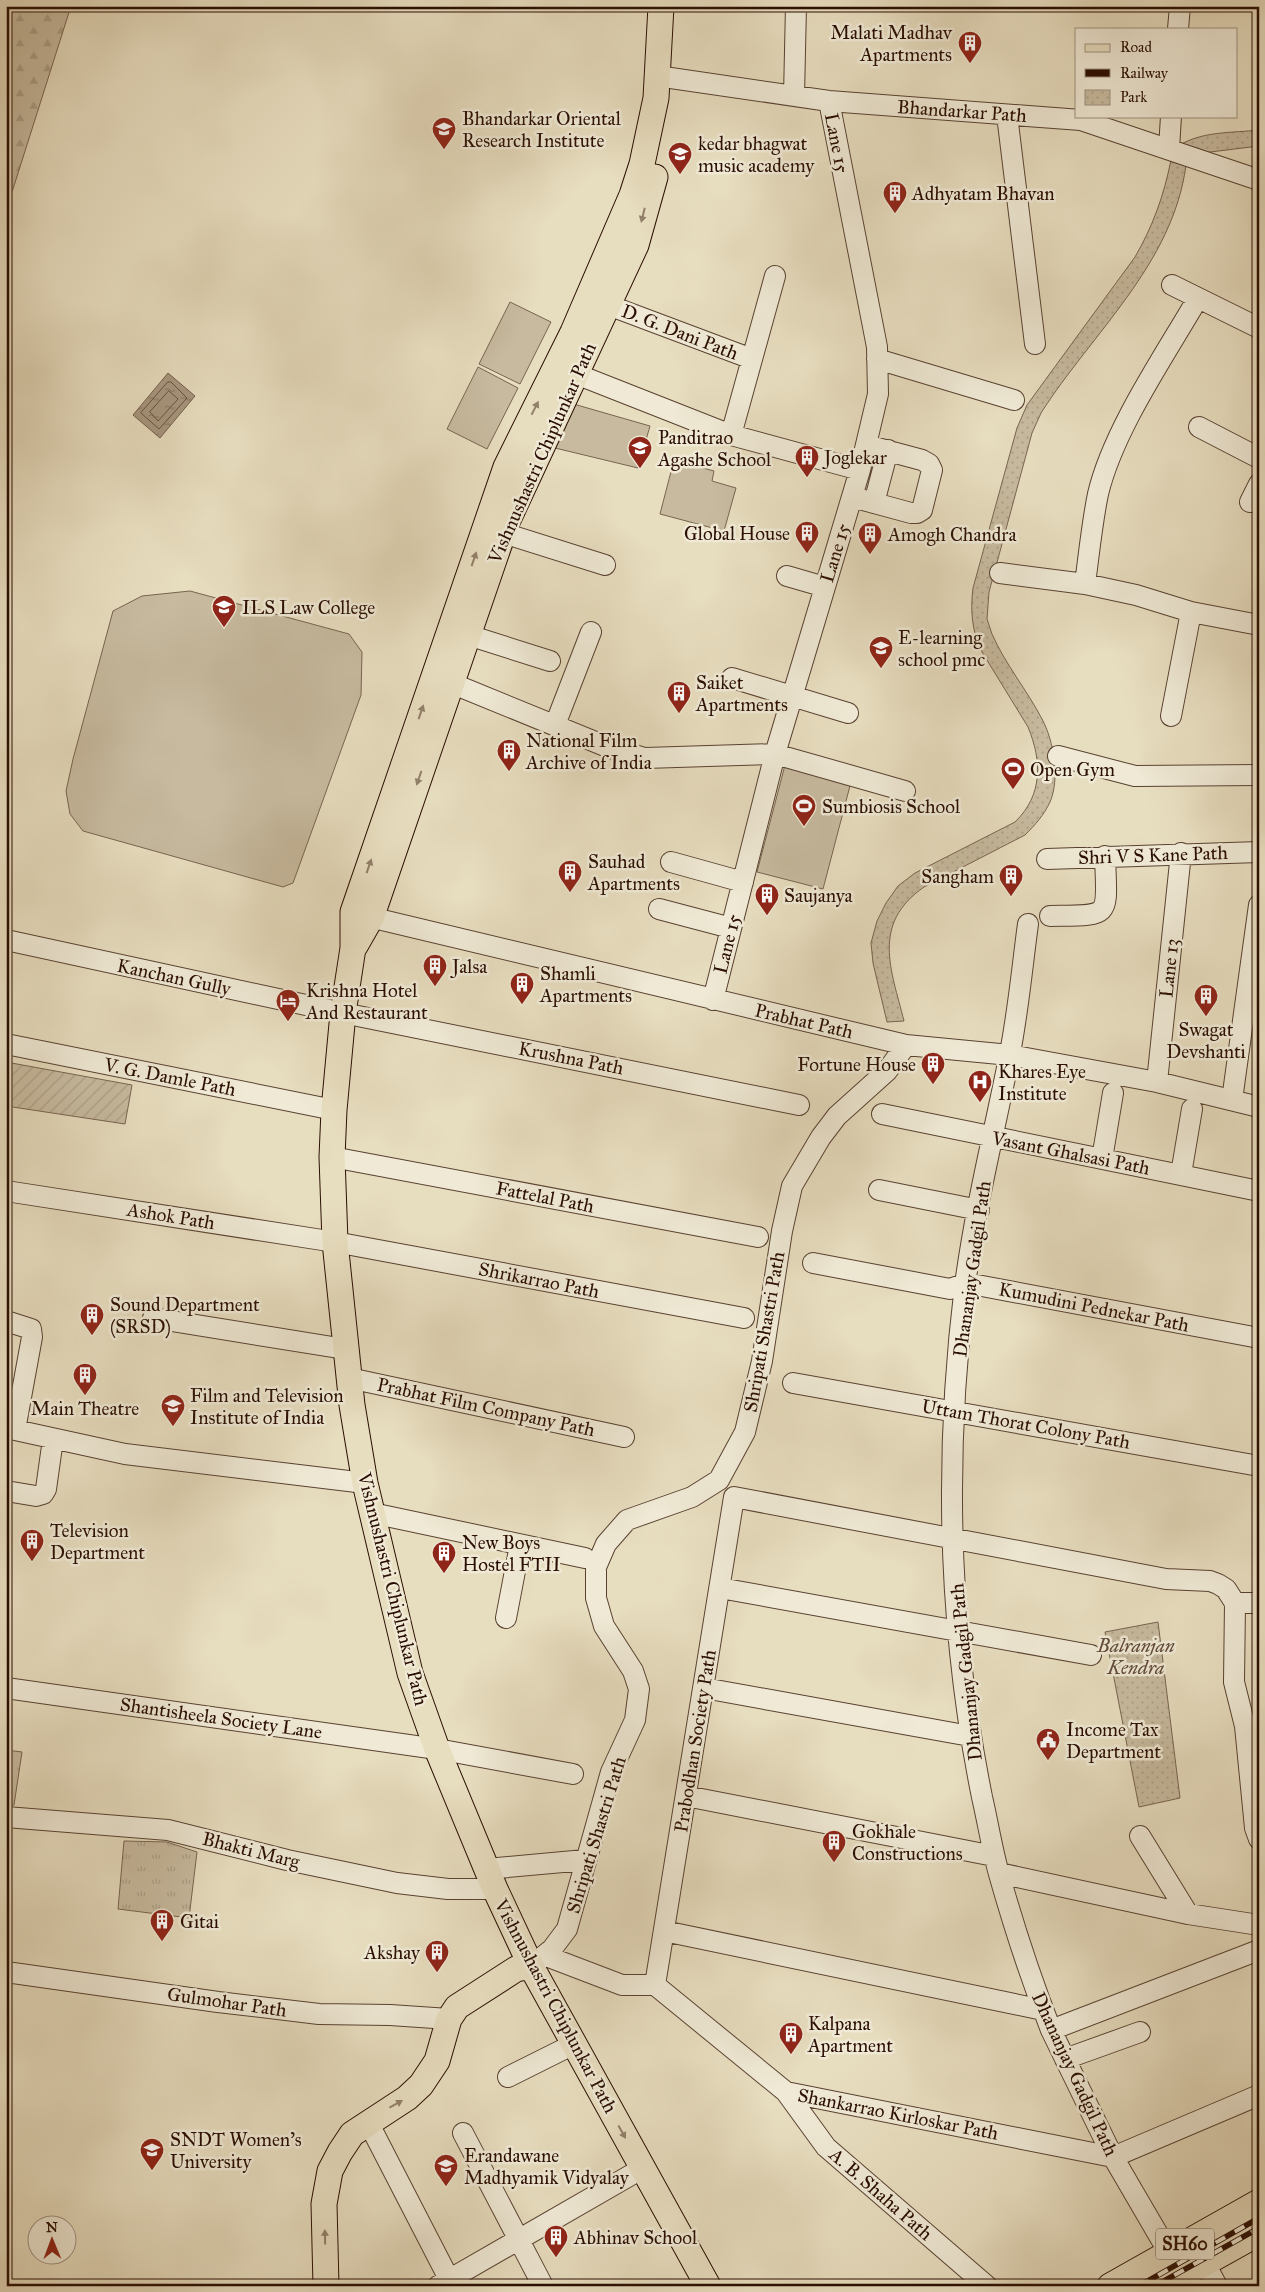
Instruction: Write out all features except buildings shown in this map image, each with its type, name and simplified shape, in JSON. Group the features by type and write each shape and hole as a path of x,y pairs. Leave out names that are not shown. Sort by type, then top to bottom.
{"main road":[{"name":"Vishnushastri Chiplunkar Path","path":"362,915 451,683 503,533 636,246 659,161 672,100 665,77 661,6"},
{"name":"Vishnushastri Chiplunkar Path","path":"677,6 665,77 656,98 644,156 632,195 574,332 506,467 362,915 354,948 343,1013 334,1110 332,1156 335,1242 349,1378 365,1483 410,1673 437,1749 491,1879 538,1961 574,2044 708,2286"},
{"path":"326,2286 324,2204 330,2171 352,2134 407,2098 422,2085 437,2061 449,2019 463,2016 521,1980 538,1961"},
{"name":"SH60","path":"1110,2286 1259,2202"},
{"path":"1131,2286 1259,2214"},
{"path":"1164,2286 1259,2232"},
{"name":"SH60","path":"1183,2286 1213,2278 1259,2243"}],"street":[{"path":"794,96 796,6"},
{"path":"1178,28 1180,6"},
{"name":"Bhandarkar Path","path":"665,77 829,100 1081,120 1259,180"},
{"name":"Lane 15","path":"713,1000 724,926 860,470 878,394 877,347 829,100"},
{"path":"1007,115 1035,344"},
{"path":"1168,149 1171,118"},
{"path":"731,435 775,276"},
{"path":"1172,285 1259,328"},
{"path":"1085,584 1098,493 1112,453 1131,414 1198,298"},
{"name":"D. G. Dani Path","path":"608,305 752,359"},
{"path":"877,359 1014,400"},
{"path":"576,374 731,435 860,470"},
{"path":"1199,427 1259,458"},
{"path":"852,497 911,513 917,513 922,510 932,470 929,464 866,444"},
{"path":"874,503 888,450"},
{"path":"503,533 605,565"},
{"path":"1000,573 1085,584 1136,595 1191,612 1259,625"},
{"path":"788,576 825,587"},
{"path":"1171,716 1191,612"},
{"path":"555,725 591,632"},
{"path":"468,636 550,661"},
{"path":"732,678 848,713"},
{"path":"451,683 610,748 645,758 775,754 905,791"},
{"path":"1058,756 1135,776 1259,775"},
{"name":"Shri V S Kane Path","path":"1047,859 1181,853 1259,852"},
{"name":"Lane 13","path":"1157,1082 1181,853"},
{"path":"1050,916 1095,915 1103,910 1106,902 1106,856"},
{"path":"671,862 737,880"},
{"path":"1232,1100 1259,905"},
{"path":"659,908 724,926"},
{"name":"Prabhat Path","path":"362,915 906,1045 1010,1055 1157,1082 1259,1107"},
{"name":"Dhananjay Gadgil Path","path":"1028,924 1010,1055 992,1138 966,1283 958,1352 953,1537 958,1631 970,1736 996,1864 1022,1951 1051,2030 1113,2157 1169,2253"},
{"name":"Kanchan Gully","path":"6,940 343,1013"},
{"name":"Krushna Path","path":"343,1013 799,1105"},
{"name":"V. G. Damle Path","path":"6,1044 334,1110"},
{"name":"Shripati Shastri Path","path":"538,1961 567,1929 611,1772 635,1720 639,1689 633,1671 604,1626 596,1598 596,1567 606,1544 627,1520 692,1497 719,1480 745,1432 762,1361 782,1232 792,1186 821,1137 837,1116 887,1071 906,1045"},
{"path":"1102,1159 1113,1093"},
{"path":"1181,1174 1192,1109"},
{"name":"Vasant Ghalsasi Path","path":"882,1114 992,1138 1259,1191"},
{"name":"Fattelal Path","path":"332,1156 758,1237"},
{"path":"879,1190 979,1210"},
{"name":"Ashok Path","path":"6,1191 335,1242"},
{"name":"Shrikarrao Path","path":"335,1242 744,1318"},
{"name":"Kumudini Pednekar Path","path":"812,1263 950,1289 966,1283 1259,1338"},
{"path":"153,1318 345,1349"},
{"path":"6,1321 31,1328 32,1337 11,1429 125,1454 365,1483"},
{"name":"Prabhat Film Company Path","path":"349,1378 624,1437"},
{"name":"Uttam Thorat Colony Path","path":"793,1383 1259,1466"},
{"path":"6,1491 36,1496 43,1494 53,1439"},
{"name":"Prabodhan Society Path","path":"655,1985 734,1497 953,1537"},
{"path":"372,1513 585,1558"},
{"path":"953,1537 1166,1579 1210,1581 1226,1589 1235,1603 1234,1682 1252,1725 1255,1828 1259,1839"},
{"path":"506,1618 520,1545"},
{"path":"720,1588 1091,1655"},
{"path":"1235,1603 1259,1603"},
{"name":"Shantisheela Society Lane","path":"6,1688 437,1749 573,1774"},
{"path":"704,1688 970,1736"},
{"path":"686,1796 996,1864 1188,1914 1259,1926"},
{"name":"Bhakti Marg","path":"6,1817 168,1830 287,1860 397,1883 448,1889 585,1860"},
{"path":"1140,1836 1188,1914"},
{"path":"664,1931 1043,2010"},
{"path":"1051,2030 1259,1950"},
{"path":"538,1961 622,1986 655,1985"},
{"name":"Gulmohar Path","path":"6,1972 218,2002 319,2014 390,2015 449,2019"},
{"name":"Shankarrao Kirloskar Path","path":"655,1985 786,2092 1113,2157"},
{"path":"1065,2058 1140,2032"},
{"path":"508,2077 574,2044"},
{"name":"A. B. Shaha Path","path":"786,2092 826,2148 987,2286"},
{"path":"1113,2157 1259,2095"},
{"path":"368,2122 443,2282 642,2168"},
{"path":"463,2133 543,2286"}],"green space":[{"path":"6,6 71,6 6,211"},
{"path":"1259,130 1259,146 1202,153 1178,146 1207,135"},
{"path":"1171,160 1186,165 1178,201 1165,234 1148,266 1128,296 1061,383 1041,413 1032,433 989,592 987,619 992,634 1003,656 1036,708 1050,738 1055,771 1053,793 1039,820 1025,835 924,887 907,901 897,916 891,932 889,948 894,983 904,1021 887,1022 873,963 871,943 877,921 886,903 898,886 915,873 1015,822 1031,801 1035,789 1037,765 1033,740 1028,727 982,652 976,637 972,605 973,588 1017,428 1027,405 1135,257 1157,210"},
{"path":"510,302 551,322 520,384 479,364"},
{"path":"478,367 518,388 487,449 447,429"},
{"path":"570,403 650,426 638,468 555,448"},
{"path":"674,460 714,471 712,481 736,488 724,531 660,514"},
{"path":"190,591 349,634 362,652 361,695 293,883 283,887 83,831 70,814 66,791 113,611 142,596"},
{"name":"Sumbiosis School","path":"785,765 851,782 823,889 757,872"},
{"path":"6,1062 132,1085 125,1124 6,1106"},
{"name":"Balranjan Kendra","path":"1158,1622 1180,1798 1139,1807 1105,1632"},
{"path":"6,1750 22,1752 14,1805 6,1805"},
{"path":"124,1841 167,1842 197,1852 189,1918 118,1909"}],"water":[{"path":"168,373 195,396 160,438 133,415"}],"railway":[{"path":"1139,2286 1259,2218"},
{"path":"1155,2286 1259,2228"}],"place":[{"name":"Malati Madhav Apartments","path":"970,64"},
{"name":"Bhandarkar Oriental Research Institute","path":"444,150"},
{"name":"kedar bhagwat music academy","path":"680,175"},
{"name":"Adhyatam Bhavan","path":"895,214"},
{"name":"Panditrao Agashe School","path":"640,469"},
{"name":"Joglekar","path":"807,478"},
{"name":"Global House","path":"807,554"},
{"name":"Amogh Chandra","path":"870,555"},
{"name":"ILS Law College","path":"224,628"},
{"name":"E-learning school pmc","path":"881,669"},
{"name":"Saiket Apartments","path":"679,714"},
{"name":"National Film Archive of India","path":"509,772"},
{"name":"Open Gym","path":"1013,790"},
{"name":"Sumbiosis School","path":"804,827"},
{"name":"Sauhad Apartments","path":"570,893"},
{"name":"Sangham","path":"1011,897"},
{"name":"Saujanya","path":"767,916"},
{"name":"Jalsa","path":"435,987"},
{"name":"Shamli Apartments","path":"522,1005"},
{"name":"Swagat Devshanti","path":"1206,1017"},
{"name":"Krishna Hotel And Restaurant","path":"288,1022"},
{"name":"Fortune House","path":"933,1085"},
{"name":"Khares Eye Institute","path":"980,1103"},
{"name":"Sound Department (SRSD)","path":"92,1336"},
{"name":"Main Theatre","path":"85,1396"},
{"name":"Film and Television Institute of India","path":"173,1427"},
{"name":"Television Department","path":"32,1562"},
{"name":"New Boys Hostel FTII","path":"444,1574"},
{"name":"Income Tax Department","path":"1048,1761"},
{"name":"Gokhale Constructions","path":"834,1863"},
{"name":"Gitai","path":"162,1942"},
{"name":"Akshay","path":"437,1973"},
{"name":"Kalpana Apartment","path":"791,2055"},
{"name":"SNDT Women's University","path":"152,2171"},
{"name":"Erandawane Madhyamik Vidyalay","path":"446,2187"},
{"name":"Abhinav School","path":"556,2258"}]}
